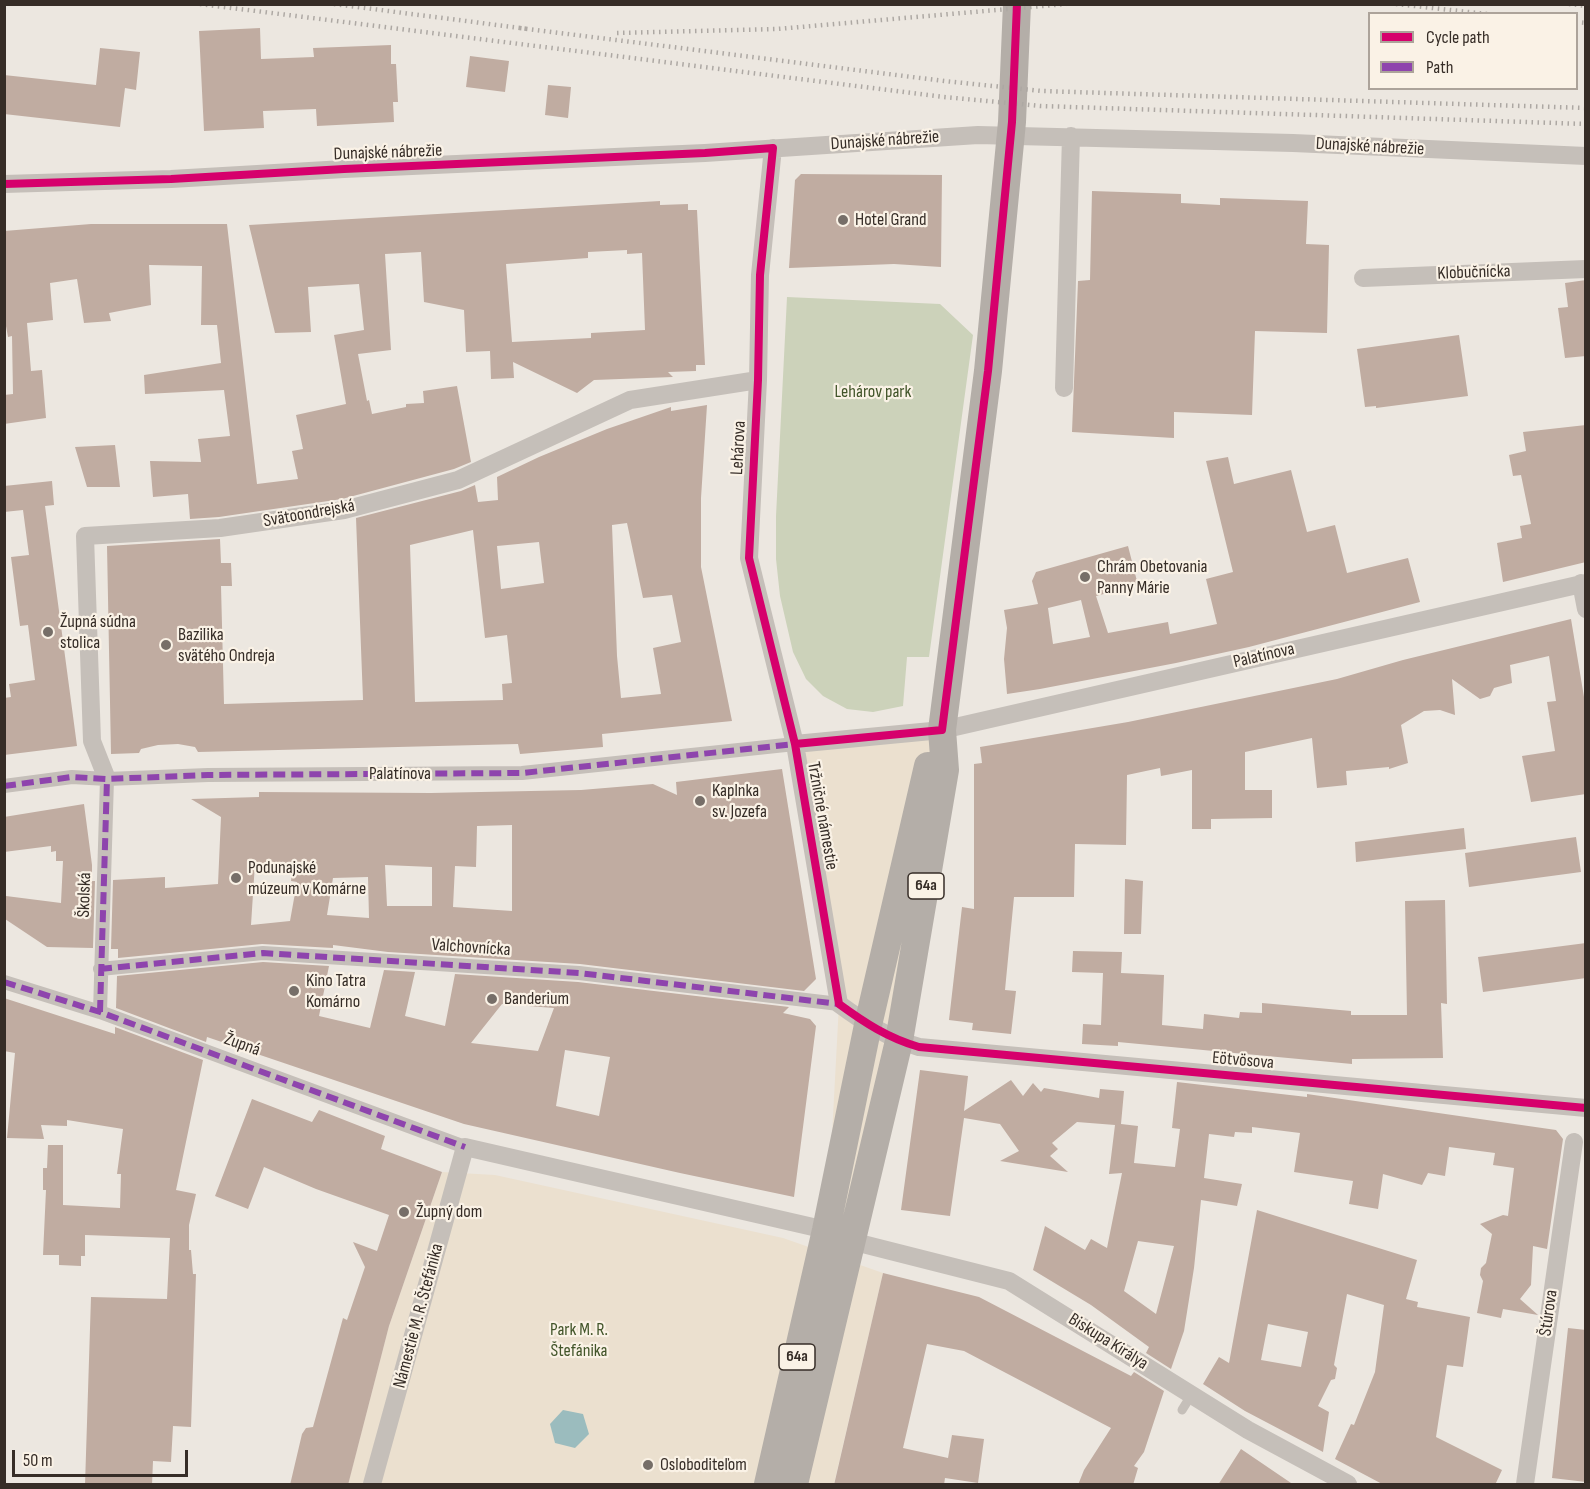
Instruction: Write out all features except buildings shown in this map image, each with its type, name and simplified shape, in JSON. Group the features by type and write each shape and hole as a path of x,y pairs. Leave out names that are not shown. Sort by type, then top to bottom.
{"main road":[{"name":"64a","path":"768,1485 838,1236 899,1041 945,770 942,730 988,371 1012,122 1017,4"},
{"name":"64a","path":"794,1485 838,1236 868,1025 927,770 942,730"}],"street":[{"name":"Dunajské nábrežie","path":"4,184 171,179 682,154 978,135 1293,143 1586,156"},
{"path":"1064,388 1071,136"},
{"name":"Lehárova","path":"772,148 760,275 758,380 749,558 795,744"},
{"name":"Klobučnícka","path":"1363,278 1586,269"},
{"name":"Svätoondrejská","path":"107,779 92,741 85,536 220,528 344,510 458,480 630,400 758,380"},
{"path":"1583,583 1586,609"},
{"name":"Palatínova","path":"942,730 1583,583"},
{"name":"Tržničné námestie","path":"839,1004 795,744 942,730"},
{"name":"Palatínova","path":"4,786 72,777 107,779 208,775 522,773 795,744"},
{"name":"Školská","path":"100,1012 107,779"},
{"name":"Valchovnícka","path":"100,969 263,953 579,973 839,1004"},
{"name":"Župná","path":"4,982 100,1012 465,1147"},
{"path":"839,1004 868,1025"},
{"name":"Eötvösova","path":"868,1025 899,1041 919,1047 1586,1108"},
{"name":"Štúrova","path":"1525,1485 1574,1142"},
{"name":"Biskupa Királya","path":"465,1147 838,1236 1009,1281 1187,1402 1248,1430 1348,1485"},
{"name":"Námestie M. R. Štefánika","path":"372,1485 465,1147"}],"green space":[{"name":"Lehárov park","path":"787,297 940,304 973,335 929,657 907,657 903,706 873,712 847,709 823,696 806,679 793,652 780,596 776,559 776,516"}],"shaded area":[{"path":"942,730 859,1206 827,1229 839,1004 795,744"},
{"name":"Park M. R. Štefánika","path":"442,1172 495,1175 783,1238 883,1273 834,1484 348,1484 389,1326"}],"water":[{"path":"563,1410 583,1414 589,1434 575,1448 555,1443 550,1424"}],"railway":[{"path":"200,4 944,97 1041,106 1586,124"},
{"path":"334,4 528,29"},
{"path":"617,33 777,29 1066,4"},
{"path":"1396,4 1469,12"},
{"path":"1569,4 1586,6"},
{"path":"1578,22 1586,23"},
{"path":"520,28 944,81 1042,91 1586,108"}],"marked path":[{"path":"4,786 72,777 107,779 208,775 522,773 795,744"},
{"path":"100,1012 107,779"},
{"path":"100,969 263,953 579,973 839,1004"},
{"path":"4,982 100,1012 465,1147"}],"cycle path":[{"path":"795,744 942,730 988,371 1012,122 1017,4"},
{"path":"4,184 171,179 773,148 760,275 758,380 749,558 795,744 839,1004 877,1029 919,1047 1586,1108"}],"place":[{"name":"Hotel Grand","path":"843,220"},
{"name":"Chrám Obetovania Panny Márie","path":"1085,577"},
{"name":"Župná súdna stolica","path":"48,632"},
{"name":"Bazilika svätého Ondreja","path":"166,645"},
{"name":"Kaplnka sv. Jozefa","path":"700,801"},
{"name":"Podunajské múzeum v Komárne","path":"236,878"},
{"name":"Kino Tatra Komárno","path":"294,991"},
{"name":"Banderium","path":"492,999"},
{"name":"Župný dom","path":"404,1212"},
{"name":"Osloboditeľom","path":"648,1465"}]}
